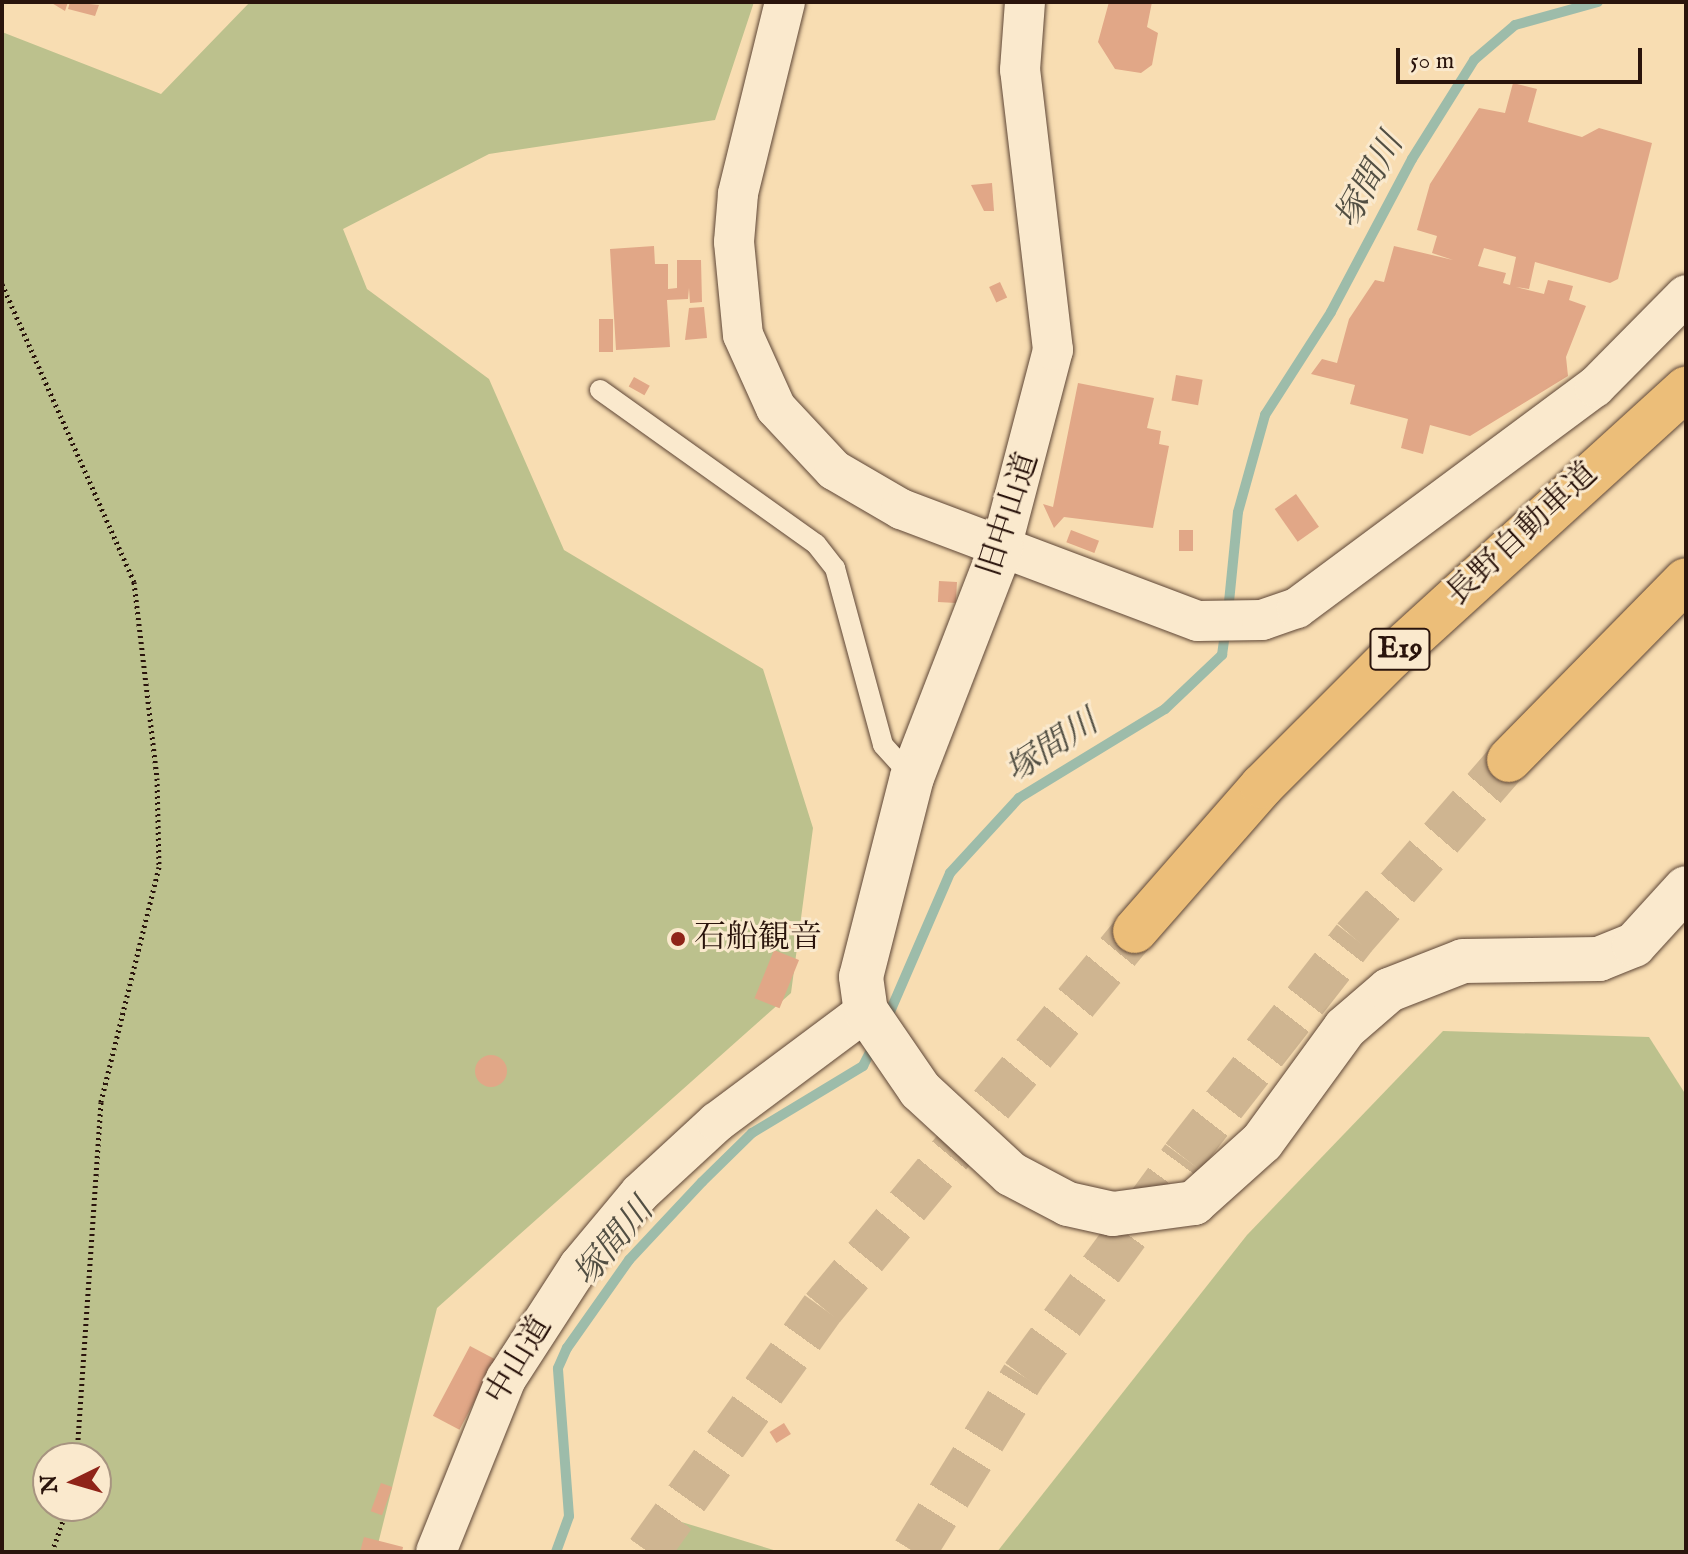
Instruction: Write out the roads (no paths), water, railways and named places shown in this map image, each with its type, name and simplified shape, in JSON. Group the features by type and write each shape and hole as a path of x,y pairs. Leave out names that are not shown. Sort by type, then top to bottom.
{"highway":[{"path":"1635,432 1686,381"},
{"name":"長野自動車道","path":"1135,931 1262,786 1391,657 1635,432 1686,389"},
{"path":"1509,760 1686,580"},
{"path":"1650,614 1686,586"}],"street":[{"path":"785,2 738,194 736,290 755,369 776,408 834,470 901,509 1198,621 1239,622 1297,608 1595,387 1686,295"},
{"name":"旧中山道","path":"866,1012 867,935 912,777 1001,548 1053,350 1020,70 1025,2"},
{"path":"866,1012 894,1059 1011,1174 1068,1204 1113,1214 1194,1203 1262,1142 1345,1028 1389,990 1463,961 1599,959 1634,945 1686,888"},
{"name":"中山道","path":"436,1552 506,1379 579,1266 640,1193 717,1122 866,1012"}],"lane":[{"path":"600,390 816,544 835,568 883,745 912,777"}],"waterway":[{"name":"塚間川","path":"1228,612 1238,512 1265,415 1331,312 1412,159 1474,60 1515,25 1598,2"},
{"name":"塚間川","path":"886,1021 950,873 1019,798 1165,709 1222,655 1226,628"},
{"name":"塚間川","path":"556,1552 569,1516 558,1368 567,1348 629,1260 702,1182 752,1133 863,1066 875,1042"}],"tunnel":[{"path":"914,1552 1023,1376 1183,1157 1354,938 1509,760"},
{"path":"648,1552 823,1308 1135,931"}],"place":[{"name":"石船観音","path":"678,939"}]}
